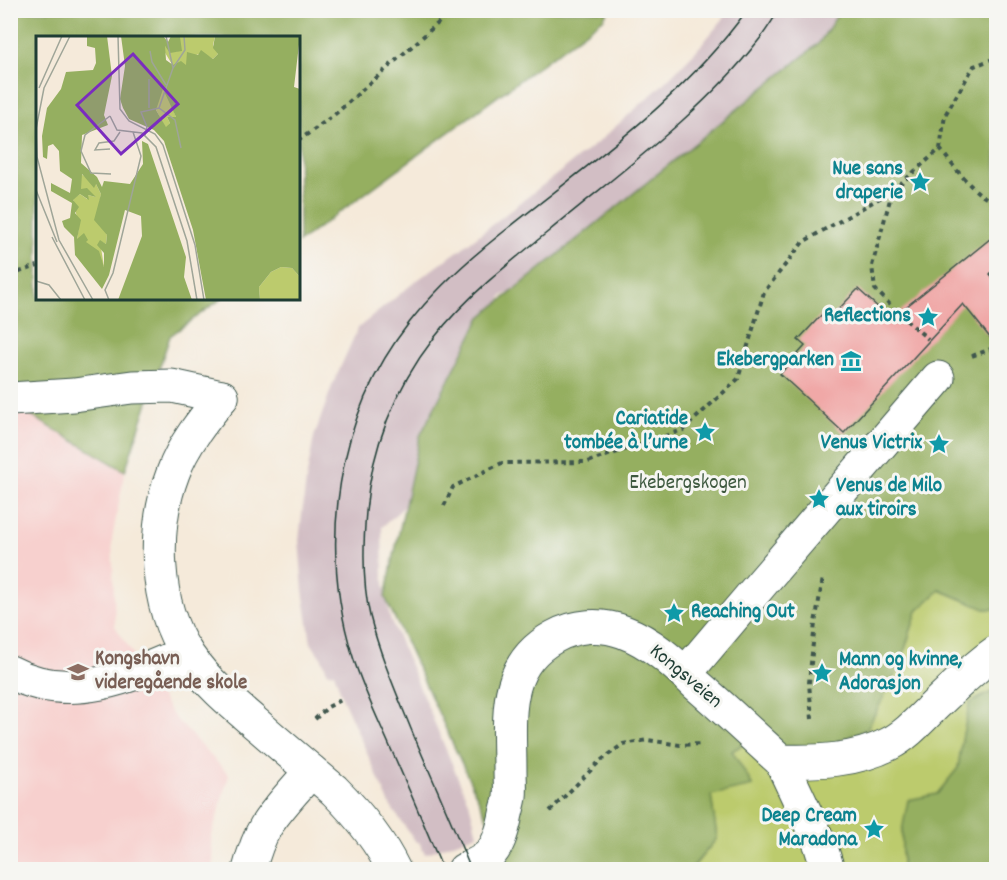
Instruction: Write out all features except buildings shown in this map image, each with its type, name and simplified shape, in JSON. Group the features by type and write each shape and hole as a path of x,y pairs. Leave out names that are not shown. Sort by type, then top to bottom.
{"main road":[{"path":"685,674 938,378"},
{"path":"10,399 74,395 132,387 172,386 222,397 205,418 173,472 162,515 160,559 166,606 186,652 198,668 229,701 334,790 364,822 388,857 394,870"},
{"name":"Kongsveien","path":"464,870 488,856 500,838 510,796 510,705 515,682 524,664 536,649 567,630 604,627 624,632 641,640 662,653 781,761"},
{"path":"828,870 819,844 781,761 816,762 865,754 890,744 910,730 996,651"},
{"path":"10,672 47,685 72,687 97,685 146,670 186,652"},
{"path":"249,870 265,828 311,771"}],"path":[{"path":"300,140 334,115 453,10"},
{"path":"444,506 453,488 502,463 588,462 683,430 738,379 764,292 803,242 892,191 940,149 945,115 974,66 996,58"},
{"path":"940,149 967,182 991,201 996,202"},
{"path":"892,191 872,266 875,289 898,313 932,342"},
{"path":"10,275 36,268"},
{"path":"816,762 809,683 815,623 825,568"},
{"path":"313,720 328,707 343,699"},
{"path":"500,838 550,811 599,762 623,744 648,740 680,745 709,744"}],"shaded area":[{"path":"730,11 859,11 578,264 502,296 413,498 382,527 383,577 390,618 470,806 477,834 425,854 419,842 416,842 391,807 343,699 334,672 328,673 311,643 303,590 299,540 314,437 332,386 358,328 597,143 659,88 697,50"},
{"name":"Kongshavn videregående skole","path":"11,404 125,471 112,539 115,626 174,717 229,775 211,837 214,869 11,870"}],"green space":[{"path":"11,11 608,11 603,19 300,241 300,36 36,36 36,300 220,300 170,336 125,471 11,404"},
{"name":"Ekebergskogen","path":"840,11 996,11 996,609 985,609 940,590 917,611 899,668 867,729 824,747 773,755 755,737 732,751 753,786 711,795 717,838 691,869 511,870 385,597 420,436 481,317 819,43"},
{"path":"940,590 985,609 996,609 996,690 963,734 958,768 902,831 902,869 691,870 717,838 711,795 731,751 755,737 899,668 917,611"},
{"path":"996,676 996,869 902,869 902,831 908,800 937,794 958,768 970,703 995,690"}],"tram line":[{"path":"443,870 361,681 342,614 337,571 336,527 341,483 350,440 365,399 384,359 409,323 443,285 480,250 603,154 665,101 722,42 747,10"},
{"path":"471,870 389,673 367,603 364,538 369,488 379,442 408,377 446,323 503,268 685,118 735,68 761,37 779,10"}],"place":[{"name":"Nue sans draperie","path":"920,182"},
{"name":"Reflections","path":"928,317"},
{"name":"Ekebergparken","path":"851,361"},
{"name":"Cariatide tombée à l’urne","path":"705,432"},
{"name":"Venus Victrix","path":"939,444"},
{"name":"Venus de Milo aux tiroirs","path":"819,499"},
{"name":"Reaching Out","path":"674,613"},
{"name":"Kongshavn videregående skole","path":"78,672"},
{"name":"Mann og kvinne, Adorasjon","path":"822,673"},
{"name":"Deep Cream Maradona","path":"874,829"}]}
